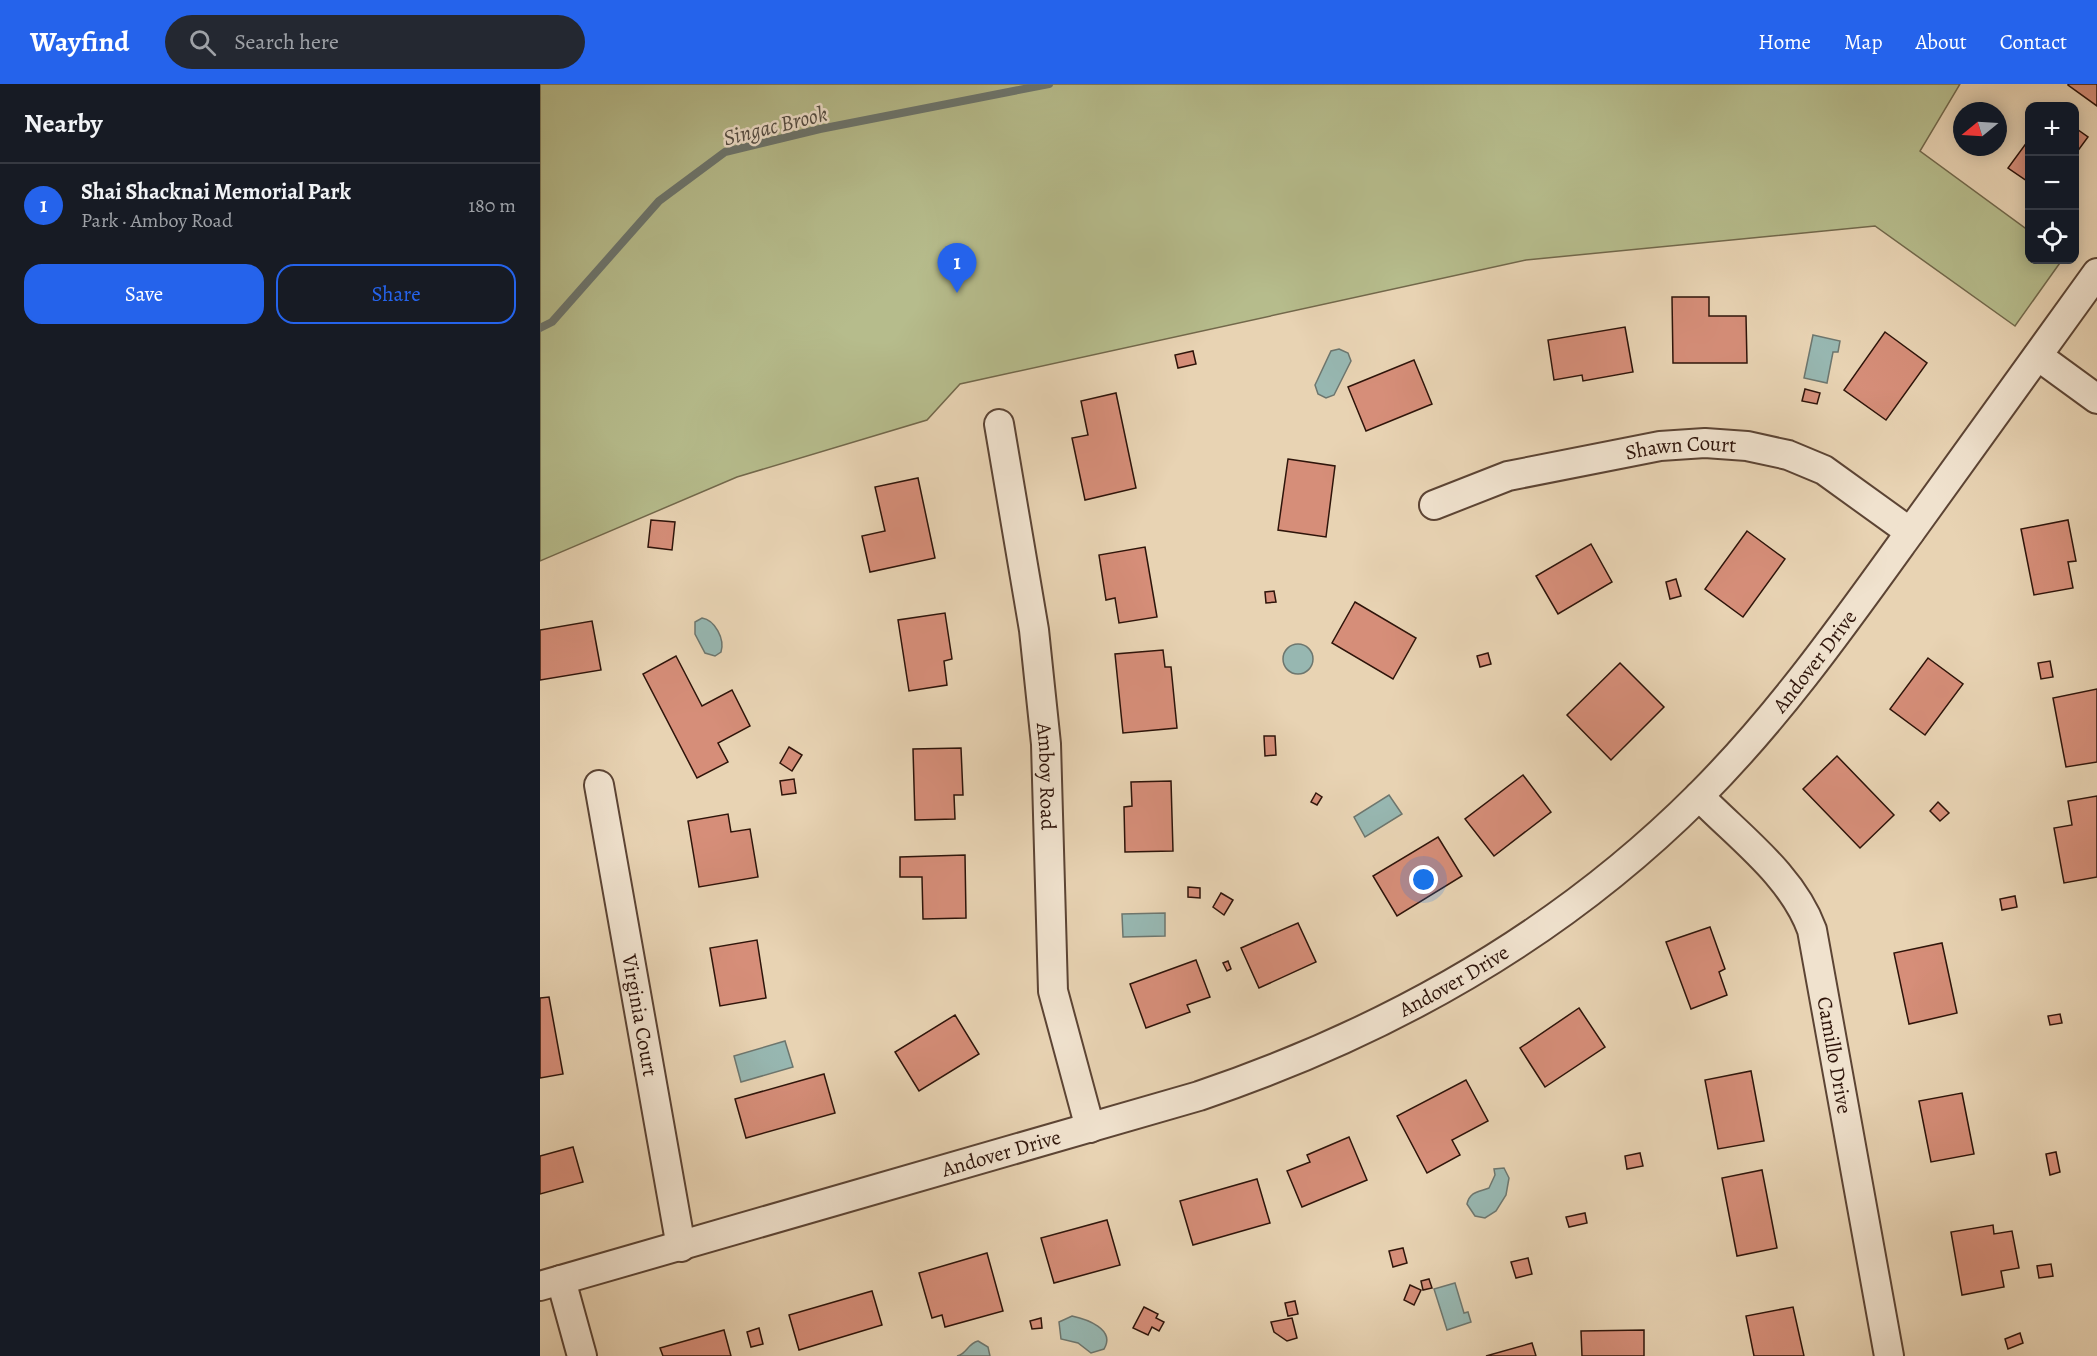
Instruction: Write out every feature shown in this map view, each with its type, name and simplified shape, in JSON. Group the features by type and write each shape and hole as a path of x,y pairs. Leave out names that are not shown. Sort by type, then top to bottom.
{"street":[{"name":"Andover Drive","path":"550,1283 1090,1128 1256,1076 1339,1042 1420,1003 1497,958 1569,908 1636,855 1699,796 1761,730 1818,660 2097,273"},
{"path":"2038,356 2097,399"},
{"name":"Amboy Road","path":"999,424 1034,630 1046,744 1053,991 1090,1128"},
{"name":"Shawn Court","path":"1434,505 1508,476 1660,446 1705,443 1757,448 1788,455 1824,470 1910,532"},
{"name":"Virginia Court","path":"599,785 681,1246"},
{"name":"Camillo Drive","path":"1699,796 1791,888 1812,930 1889,1356"},
{"path":"550,1283 582,1356"}],"green space":[{"path":"540,84 1960,84 1920,151 2025,228 2025,264 2059,264 2015,326 1875,226 1526,260 960,384 927,420 737,477 540,561"}],"water":[{"path":"1813,335 1840,341 1838,352 1833,352 1827,383 1804,378"},
{"path":"1339,349 1348,353 1351,361 1334,395 1326,398 1318,394 1315,385 1331,351"},
{"path":"702,618 715,626 722,641 721,652 715,656 705,653 695,634 695,622"},
{"path":"1298,644 1309,648 1313,659 1309,670 1298,674 1287,670 1283,659 1287,648"},
{"path":"1389,795 1402,814 1365,837 1354,817"},
{"path":"1165,913 1165,936 1123,937 1122,914"},
{"path":"785,1041 793,1067 741,1082 734,1056"},
{"path":"1504,1168 1509,1178 1506,1195 1496,1211 1485,1218 1475,1216 1467,1204 1468,1200 1475,1193 1489,1188 1495,1175 1494,1169"},
{"path":"1455,1283 1464,1313 1468,1312 1471,1322 1447,1330 1434,1289"},
{"path":"1072,1316 1091,1322 1103,1331 1107,1342 1104,1349 1091,1353 1078,1343 1061,1339 1059,1322"},
{"path":"978,1341 988,1347 990,1356 957,1356 971,1344"}],"building":[{"path":"2068,84 2097,84 2097,106 2068,85"},
{"path":"2079,131 2088,137 2079,149"},
{"path":"2025,145 2025,180 2008,168"},
{"path":"1672,297 1709,297 1709,316 1746,316 1747,363 1673,363"},
{"path":"1625,327 1633,372 1583,381 1582,375 1554,380 1548,340"},
{"path":"1885,332 1927,363 1886,420 1844,390"},
{"path":"1193,351 1196,364 1178,368 1175,355"},
{"path":"1414,360 1432,404 1366,431 1348,387"},
{"path":"1805,389 1820,393 1817,404 1802,401"},
{"path":"1116,393 1136,488 1085,500 1072,438 1088,435 1081,401"},
{"path":"1288,459 1335,466 1326,537 1278,530"},
{"path":"918,478 935,558 870,572 862,536 885,531 875,487"},
{"path":"651,520 675,522 672,550 648,547"},
{"path":"2068,520 2076,561 2068,562 2073,588 2034,595 2021,529"},
{"path":"1747,531 1785,559 1743,617 1705,589"},
{"path":"1591,544 1612,582 1558,614 1536,576"},
{"path":"1145,547 1157,617 1119,623 1115,598 1106,600 1099,555"},
{"path":"1676,579 1681,596 1670,599 1666,582"},
{"path":"1274,591 1276,602 1266,603 1265,592"},
{"path":"1355,602 1416,638 1393,679 1332,643"},
{"path":"945,613 952,659 944,661 947,685 909,691 898,620"},
{"path":"592,621 601,670 540,680 540,630"},
{"path":"1163,650 1165,667 1171,667 1177,728 1123,733 1115,654"},
{"path":"1488,653 1491,664 1480,667 1477,656"},
{"path":"676,656 702,706 732,690 750,726 718,743 728,762 697,778 643,674"},
{"path":"1928,658 1963,684 1925,735 1890,709"},
{"path":"2050,661 2053,677 2041,679 2038,663"},
{"path":"1620,663 1664,707 1611,760 1567,715"},
{"path":"2097,689 2097,762 2066,767 2053,698"},
{"path":"1264,736 1275,736 1276,755 1265,756"},
{"path":"789,747 802,755 792,771 780,763"},
{"path":"961,748 963,795 954,795 955,819 915,820 913,749"},
{"path":"1837,756 1894,815 1860,848 1803,789"},
{"path":"1523,775 1551,812 1494,856 1465,819"},
{"path":"794,779 796,793 782,795 780,781"},
{"path":"1171,781 1173,851 1125,852 1124,807 1132,806 1131,782"},
{"path":"1316,793 1322,797 1317,805 1311,802"},
{"path":"2097,796 2097,877 2064,883 2054,828 2072,825 2068,801"},
{"path":"1938,802 1949,813 1940,821 1930,811"},
{"path":"728,814 731,832 750,829 758,877 699,887 688,821"},
{"path":"1438,837 1462,876 1397,916 1373,876"},
{"path":"965,855 966,918 923,919 922,877 900,877 900,857"},
{"path":"1188,887 1200,888 1200,898 1188,897"},
{"path":"1221,893 1233,900 1224,915 1213,907"},
{"path":"2015,896 2017,907 2002,910 2000,899"},
{"path":"1298,923 1316,962 1259,988 1241,948"},
{"path":"1710,927 1725,969 1719,972 1727,995 1691,1009 1666,942"},
{"path":"757,940 766,998 720,1006 710,948"},
{"path":"1942,943 1957,1013 1909,1024 1894,953"},
{"path":"1196,960 1210,997 1187,1005 1190,1012 1146,1028 1130,984"},
{"path":"1228,961 1231,969 1227,971 1223,963"},
{"path":"549,997 563,1074 540,1078 540,998"},
{"path":"1579,1008 1605,1047 1545,1087 1520,1048"},
{"path":"2060,1014 2062,1023 2050,1025 2048,1016"},
{"path":"955,1015 979,1054 919,1091 895,1052"},
{"path":"1751,1071 1764,1141 1718,1149 1705,1080"},
{"path":"824,1074 835,1113 746,1138 735,1099"},
{"path":"1466,1080 1488,1121 1452,1140 1460,1155 1427,1173 1397,1116"},
{"path":"1962,1093 1974,1154 1931,1162 1919,1101"},
{"path":"1349,1137 1367,1180 1302,1207 1287,1171 1310,1162 1307,1155"},
{"path":"573,1147 583,1182 540,1194 540,1156"},
{"path":"2056,1152 2060,1172 2050,1175 2046,1154"},
{"path":"1640,1153 1643,1166 1627,1169 1625,1156"},
{"path":"1762,1170 1777,1248 1737,1256 1722,1178"},
{"path":"1257,1179 1270,1223 1193,1245 1180,1201"},
{"path":"1585,1213 1587,1223 1569,1227 1566,1217"},
{"path":"1107,1220 1120,1265 1054,1283 1041,1238"},
{"path":"1993,1225 1994,1234 2012,1231 2019,1268 2001,1271 2004,1287 1962,1295 1951,1232"},
{"path":"1403,1248 1407,1263 1393,1267 1389,1251"},
{"path":"987,1253 1003,1311 945,1327 942,1315 932,1318 919,1273"},
{"path":"1528,1258 1532,1274 1516,1278 1511,1262"},
{"path":"2051,1264 2053,1276 2039,1278 2037,1266"},
{"path":"1429,1279 1432,1288 1423,1290 1421,1281"},
{"path":"1410,1285 1421,1290 1414,1305 1404,1300"},
{"path":"872,1291 882,1325 799,1350 789,1315"},
{"path":"1295,1301 1298,1314 1288,1316 1285,1303"},
{"path":"1144,1307 1158,1314 1156,1318 1164,1322 1159,1331 1152,1327 1148,1335 1133,1328"},
{"path":"1793,1307 1804,1356 1754,1356 1746,1316"},
{"path":"1041,1318 1042,1328 1032,1329 1030,1321"},
{"path":"1292,1318 1297,1338 1287,1341 1274,1332 1271,1322"},
{"path":"759,1328 763,1344 751,1347 747,1332"},
{"path":"724,1330 731,1356 663,1356 660,1348"},
{"path":"1644,1330 1644,1356 1582,1356 1581,1331"},
{"path":"2020,1333 2023,1343 2008,1349 2005,1339"},
{"path":"1532,1343 1536,1356 1486,1356"}],"waterway":[{"name":"Singac Brook","path":"540,328 552,322 659,201 725,152 820,129 1049,84"}],"place":[{"name":"Shai Shacknai Memorial Park","path":"957,293"}]}
